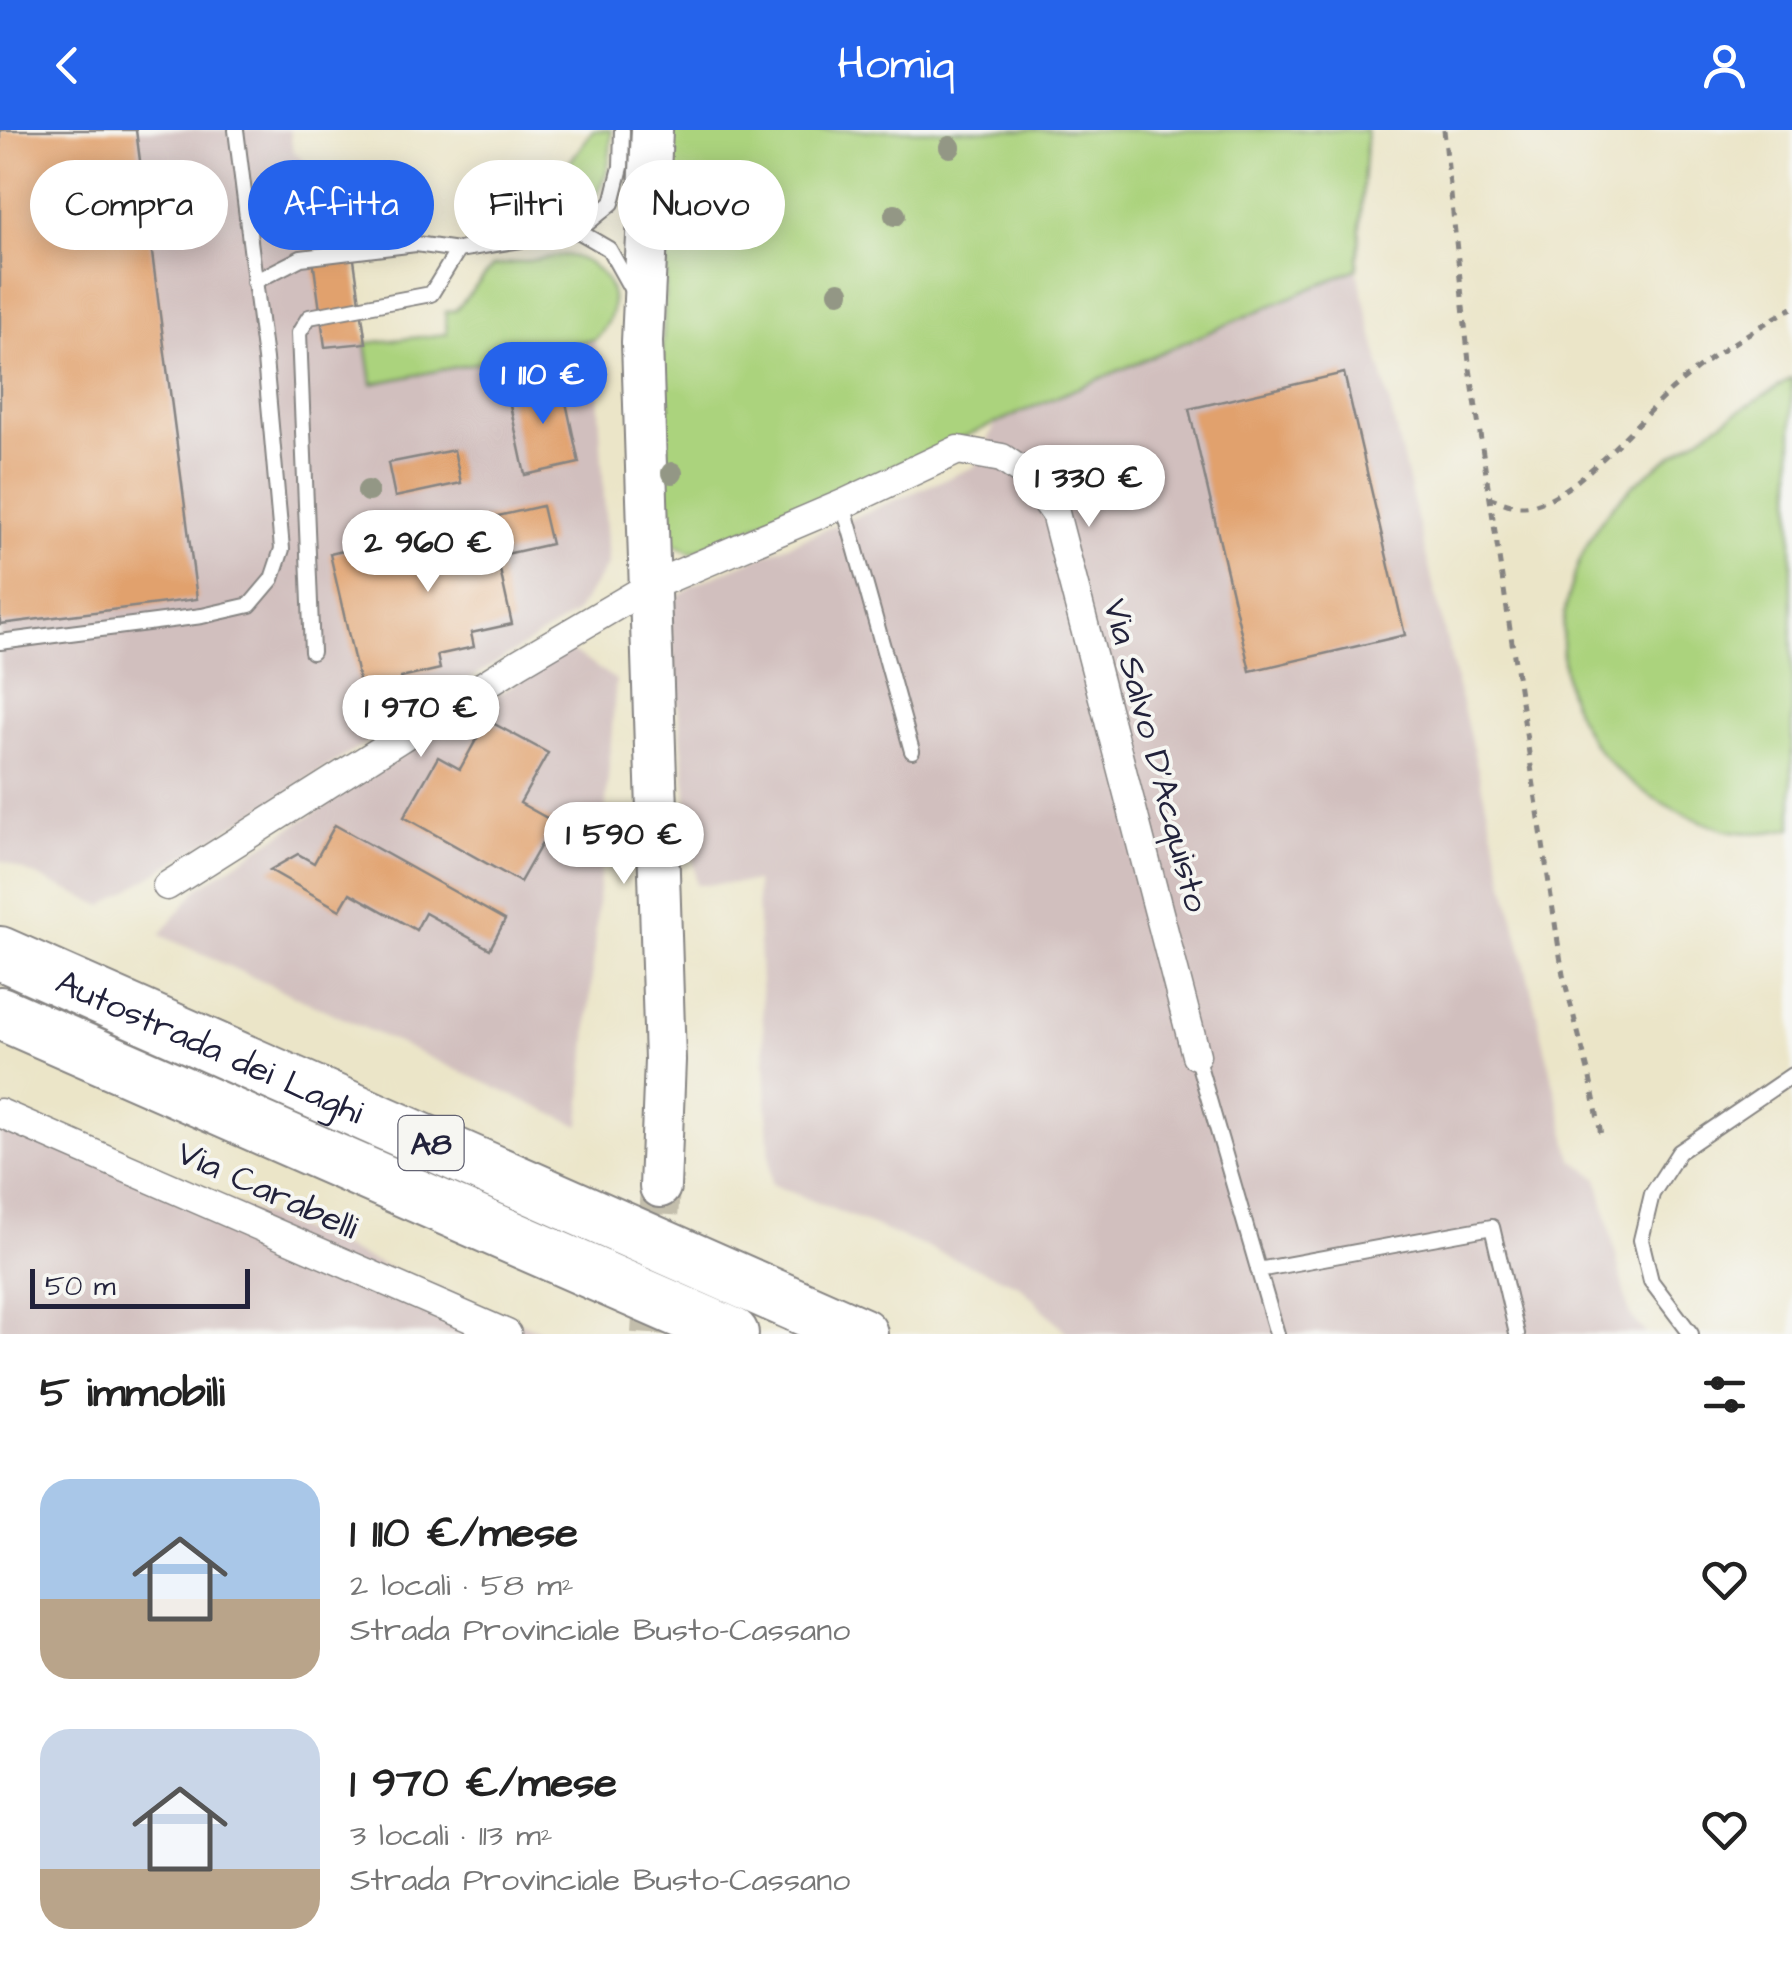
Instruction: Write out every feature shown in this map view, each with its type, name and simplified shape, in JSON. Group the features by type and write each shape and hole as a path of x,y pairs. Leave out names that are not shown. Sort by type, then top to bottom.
{"highway":[{"name":"Autostrada dei Laghi","path":"0,953 861,1334"},
{"name":"Autostrada dei Laghi","path":"0,1013 732,1334"}],"main road":[{"path":"652,130 642,330 665,1060 660,1186"}],"street":[{"name":"Via Salvo D'Acquisto","path":"167,886 519,663 648,587 958,450 1002,458 1028,476 1055,513 1196,1055"},
{"name":"Via Carabelli","path":"0,1113 506,1334"}],"lane":[{"path":"0,642 202,616 250,605 272,580 282,549 236,130"},
{"path":"598,215 612,203 622,166 622,130"},
{"path":"598,243 609,250 629,280 642,330"},
{"path":"254,282 301,258 416,244 454,249"},
{"path":"312,652 299,333 308,318 430,294 458,250"},
{"path":"842,504 912,750"},
{"path":"1196,1055 1277,1334"},
{"path":"1692,1334 1651,1280 1641,1240 1652,1194 1678,1152 1792,1075"},
{"path":"1258,1270 1492,1226 1517,1334"}],"path":[{"path":"1444,130 1469,362 1563,974 1602,1140"},
{"path":"1489,497 1519,506 1545,501 1608,456 1672,388 1731,342 1792,308"}],"shaded area":[{"path":"0,130 290,130 293,152 304,160 248,160 248,250 353,250 372,384 595,339 608,564 575,614 103,906 0,860"},
{"path":"1357,269 1572,1159 1598,1178 1629,1313 1646,1334 1068,1334 1019,1285 771,1184 756,882 696,885 668,604 693,585 974,467 998,419"},
{"path":"568,649 616,680 580,1126 160,935 199,887"},
{"path":"0,1105 548,1334 0,1334"}],"green space":[{"path":"593,130 611,130 608,168 598,191 598,160 571,160"},
{"path":"673,130 1367,130 1357,269 691,553 664,538 662,353 667,250 785,250 785,160 672,160"},
{"path":"565,255 593,266 610,287 611,313 595,339 372,384 366,343 447,334 445,312 456,310 493,266"},
{"path":"1792,378 1792,828 1746,833 1719,828 1676,810 1636,786 1605,758 1582,725 1568,690 1562,651 1565,612 1576,571 1595,530 1611,508 1657,466"}],"building":[{"path":"0,130 136,130 140,160 30,160 30,250 152,250 197,599 0,624"},
{"path":"312,250 353,250 366,343 325,347"},
{"path":"1344,373 1405,635 1250,671 1189,409"},
{"path":"561,379 579,463 525,475 507,391"},
{"path":"454,450 461,483 395,497 388,463"},
{"path":"542,506 551,544 497,556 512,624 471,633 474,647 437,655 440,669 401,678 405,693 364,702 330,554"},
{"path":"487,720 548,753 520,803 554,822 520,882 404,817 438,757 460,769"},
{"path":"335,825 505,920 490,949 425,913 416,930 350,893 340,910 270,870 298,854 314,863"}],"tunnel":[{"path":"651,1334 660,1187"}]}
